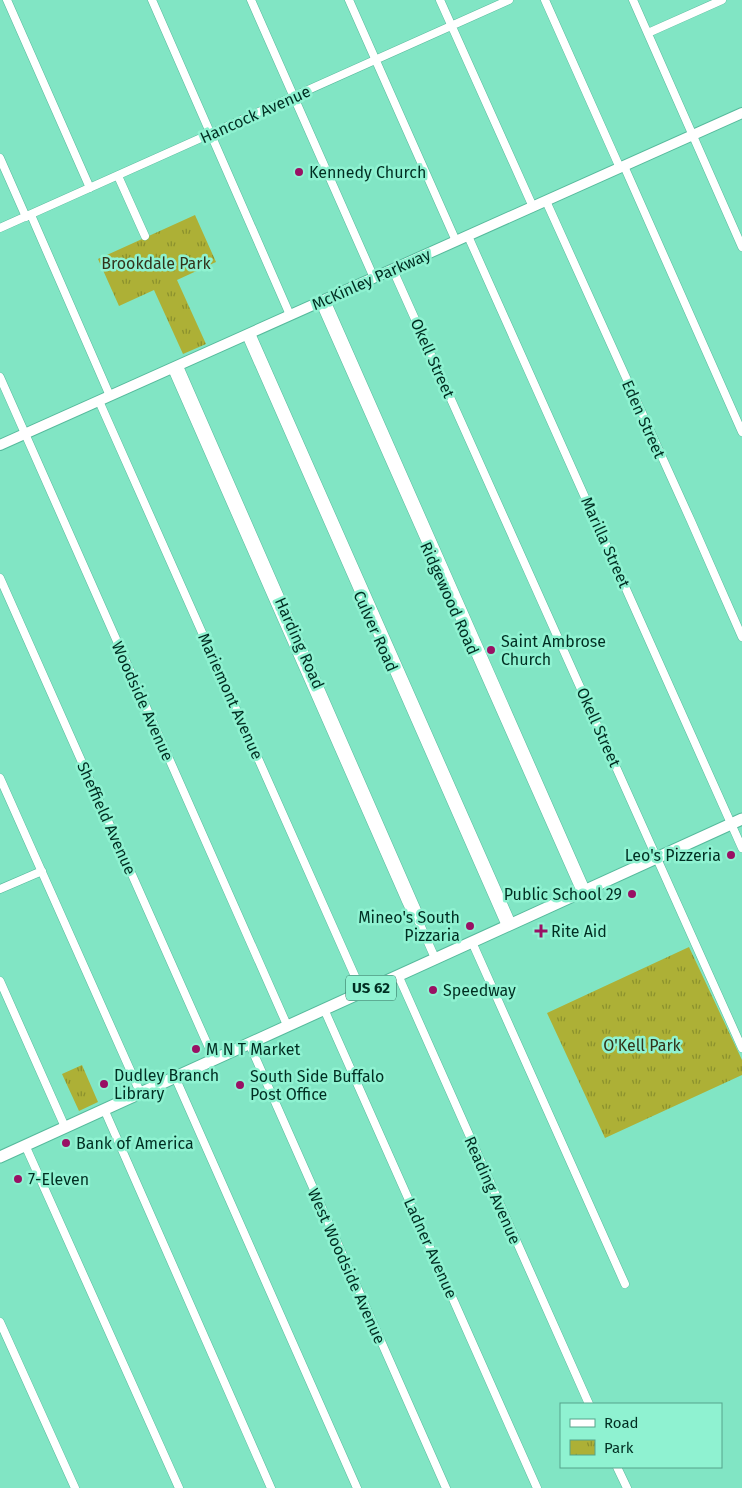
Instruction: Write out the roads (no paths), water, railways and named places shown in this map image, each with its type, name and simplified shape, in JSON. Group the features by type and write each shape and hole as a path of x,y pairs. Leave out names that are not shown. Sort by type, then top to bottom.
{"main road":[{"name":"US 62","path":"0,1157 737,822"}],"street":[{"path":"7,0 90,188"},
{"path":"152,0 290,316"},
{"path":"251,0 374,278"},
{"path":"349,0 456,241"},
{"path":"440,0 533,207"},
{"name":"Hancock Avenue","path":"0,228 509,0"},
{"path":"545,0 742,432"},
{"path":"633,0 742,246"},
{"path":"648,34 722,0"},
{"name":"McKinley Parkway","path":"0,445 742,113"},
{"path":"0,158 110,396"},
{"path":"118,176 145,236"},
{"name":"Eden Street","path":"546,201 742,637"},
{"name":"Marilla Street","path":"468,236 737,822 742,848"},
{"name":"Okell Street","path":"394,270 742,1048"},
{"name":"Ridgewood Road","path":"323,301 583,891"},
{"name":"Culver Road","path":"249,334 509,925"},
{"name":"Harding Road","path":"176,367 374,820 418,910 418,920 436,958"},
{"name":"Woodside Avenue","path":"0,377 287,1025"},
{"name":"Mariemont Avenue","path":"99,401 362,992"},
{"name":"Sheffield Avenue","path":"0,578 214,1059"},
{"path":"0,778 140,1092"},
{"path":"0,889 42,871"},
{"path":"472,942 624,1284"},
{"name":"Reading Avenue","path":"398,976 589,1403"},
{"path":"0,981 65,1127"},
{"name":"Ladner Avenue","path":"324,1009 537,1488"},
{"name":"West Woodside Avenue","path":"249,1043 446,1488"},
{"path":"175,1077 357,1488"},
{"path":"104,1109 271,1488"},
{"path":"25,1145 179,1488"},
{"path":"0,1322 75,1488"},
{"path":"617,1468 626,1488"}],"place":[{"name":"Kennedy Church","path":"299,172"},
{"name":"Saint Ambrose Church","path":"491,650"},
{"name":"Leo's Pizzeria","path":"731,855"},
{"name":"Public School 29","path":"632,894"},
{"name":"Mineo's South Pizzaria","path":"470,926"},
{"name":"Rite Aid","path":"541,931"},
{"name":"Speedway","path":"433,990"},
{"name":"M N T Market","path":"196,1049"},
{"name":"Dudley Branch Library","path":"104,1084"},
{"name":"South Side Buffalo Post Office","path":"240,1085"},
{"name":"Bank of America","path":"66,1143"},
{"name":"7-Eleven","path":"18,1179"}],"park label":[{"name":"Brookdale Park","path":"156,263"},
{"name":"O'Kell Park","path":"642,1045"}]}
